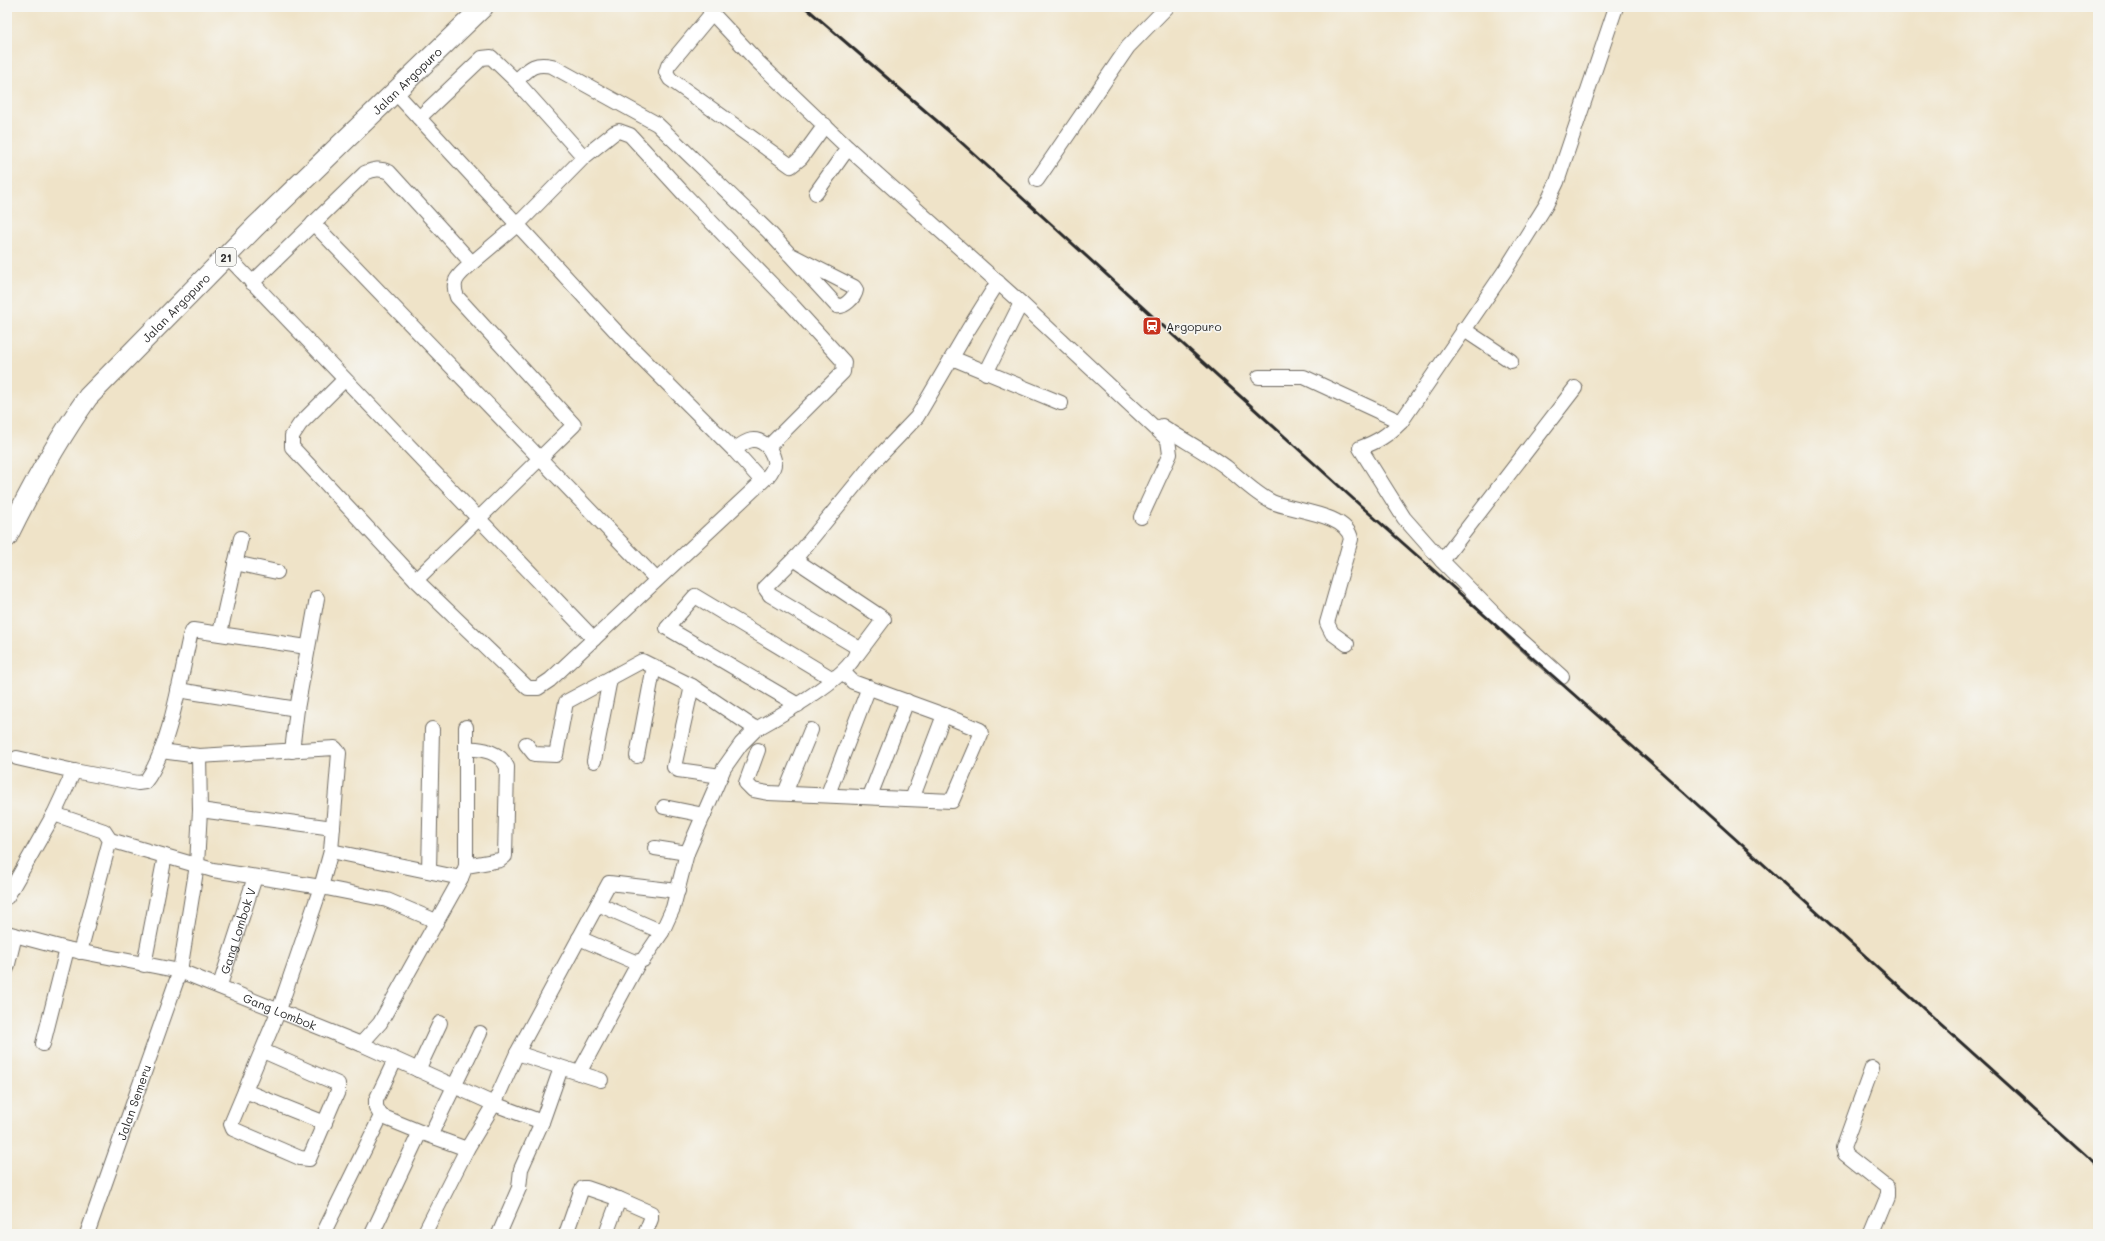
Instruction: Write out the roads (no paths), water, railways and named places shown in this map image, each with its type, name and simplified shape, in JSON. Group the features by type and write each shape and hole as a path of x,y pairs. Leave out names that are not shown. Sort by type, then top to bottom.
{"highway":[{"name":"Jalan Argopuro","path":"7,536 42,469 68,424 88,397 227,256 483,7"}],"street":[{"path":"1037,180 1128,47 1167,7"},
{"path":"1562,677 1512,632 1442,561 1404,518 1360,448 1389,434 1400,422 1506,268 1546,205 1557,182 1616,7"},
{"path":"825,125 800,158 791,166 670,79 666,72 668,66 710,10 758,62 825,125 848,148 1140,412 1168,440 1170,448 1168,458 1141,517"},
{"path":"419,118 486,57 494,59 516,81 584,157"},
{"path":"516,81 533,66 544,64 552,66 657,124 789,254"},
{"path":"395,92 623,339 734,450 762,481"},
{"path":"416,580 574,425 457,297 454,289 455,280 472,263 518,224 584,157 614,133 619,131 630,134 685,195 791,304 844,362 843,372 768,447"},
{"path":"816,193 848,148"},
{"path":"252,283 365,173 373,169 382,169 389,172 472,263"},
{"path":"313,223 656,579"},
{"path":"227,256 344,380 479,518 594,639"},
{"path":"857,655 858,650 855,646 766,592 765,588 794,559 874,462 917,417 998,282"},
{"path":"986,373 1020,303"},
{"path":"1463,329 1511,361"},
{"path":"952,358 1061,403"},
{"path":"1259,377 1304,377 1400,422"},
{"path":"344,380 300,424 292,436 292,447 416,580 528,688 538,688 550,680 773,470 775,464 773,454 768,447 758,440 751,439 746,441 734,450"},
{"path":"1442,561 1575,388"},
{"path":"1140,412 1215,460 1264,497 1273,502 1330,518 1347,529 1351,539 1327,623 1332,633 1348,644"},
{"path":"220,633 241,538"},
{"path":"579,1073 639,962 643,960 662,932 674,908 687,853 721,776 733,754 756,729 798,705 849,666 884,619 794,559"},
{"path":"235,563 277,572"},
{"path":"758,750 746,783 753,790 785,793 952,801 980,734 978,728 853,682 838,675 695,596 667,628 798,705"},
{"path":"292,751 307,647 317,598"},
{"path":"17,758 138,783 145,782 161,751 193,630 307,647"},
{"path":"526,744 534,754 556,755 566,702 642,661 692,686 756,729"},
{"path":"637,756 654,666"},
{"path":"594,761 610,679"},
{"path":"692,686 674,767 678,770 721,776"},
{"path":"828,794 869,687"},
{"path":"178,690 297,709"},
{"path":"870,796 907,701"},
{"path":"912,799 944,715"},
{"path":"360,1044 380,1023 464,872 467,749 466,727"},
{"path":"429,871 432,728"},
{"path":"785,793 811,730"},
{"path":"161,751 199,756 292,751 332,747 338,750 333,828 330,851 321,887 279,1010 231,1127 300,1158 309,1159 338,1091 338,1084 263,1051"},
{"path":"330,851 429,871 464,872 500,860 504,856 508,767 502,759 484,750 467,749"},
{"name":"Jalan Semeru","path":"87,1234 180,971 197,865 200,810 199,756"},
{"path":"7,897 54,814 74,771"},
{"path":"664,807 704,815"},
{"path":"200,810 333,828"},
{"path":"54,814 104,831 110,840 213,870 321,887 387,900 436,921"},
{"path":"43,1044 110,840"},
{"path":"655,848 687,853"},
{"path":"144,965 165,856"},
{"name":"Gang Lombok V","path":"220,985 255,876"},
{"path":"424,1234 467,1149 494,1104 517,1053 609,883 678,891"},
{"path":"598,904 662,932"},
{"path":"7,968 11,934"},
{"name":"Gang Lombok","path":"11,934 73,951 180,971 220,985 378,1051 494,1104 542,1122"},
{"path":"579,938 639,962"},
{"path":"418,1070 440,1022"},
{"path":"378,1051 380,1023"},
{"path":"372,1234 426,1133 455,1085 480,1033"},
{"path":"517,1053 601,1080"},
{"path":"395,1060 376,1100 376,1107 381,1116 467,1149"},
{"path":"502,1233 519,1188 521,1169 542,1122 560,1068"},
{"path":"1872,1068 1843,1148 1845,1154 1888,1188 1888,1195 1872,1234"},
{"path":"245,1091 325,1123"},
{"path":"323,1234 381,1116"},
{"path":"566,1234 583,1188 619,1199 651,1213 651,1219 645,1234"},
{"path":"606,1234 619,1199"}],"railway":[{"path":"805,7 952,134 1361,506 1649,761 2098,1166"}],"place":[{"name":"Argopuro","path":"1152,326"}]}
